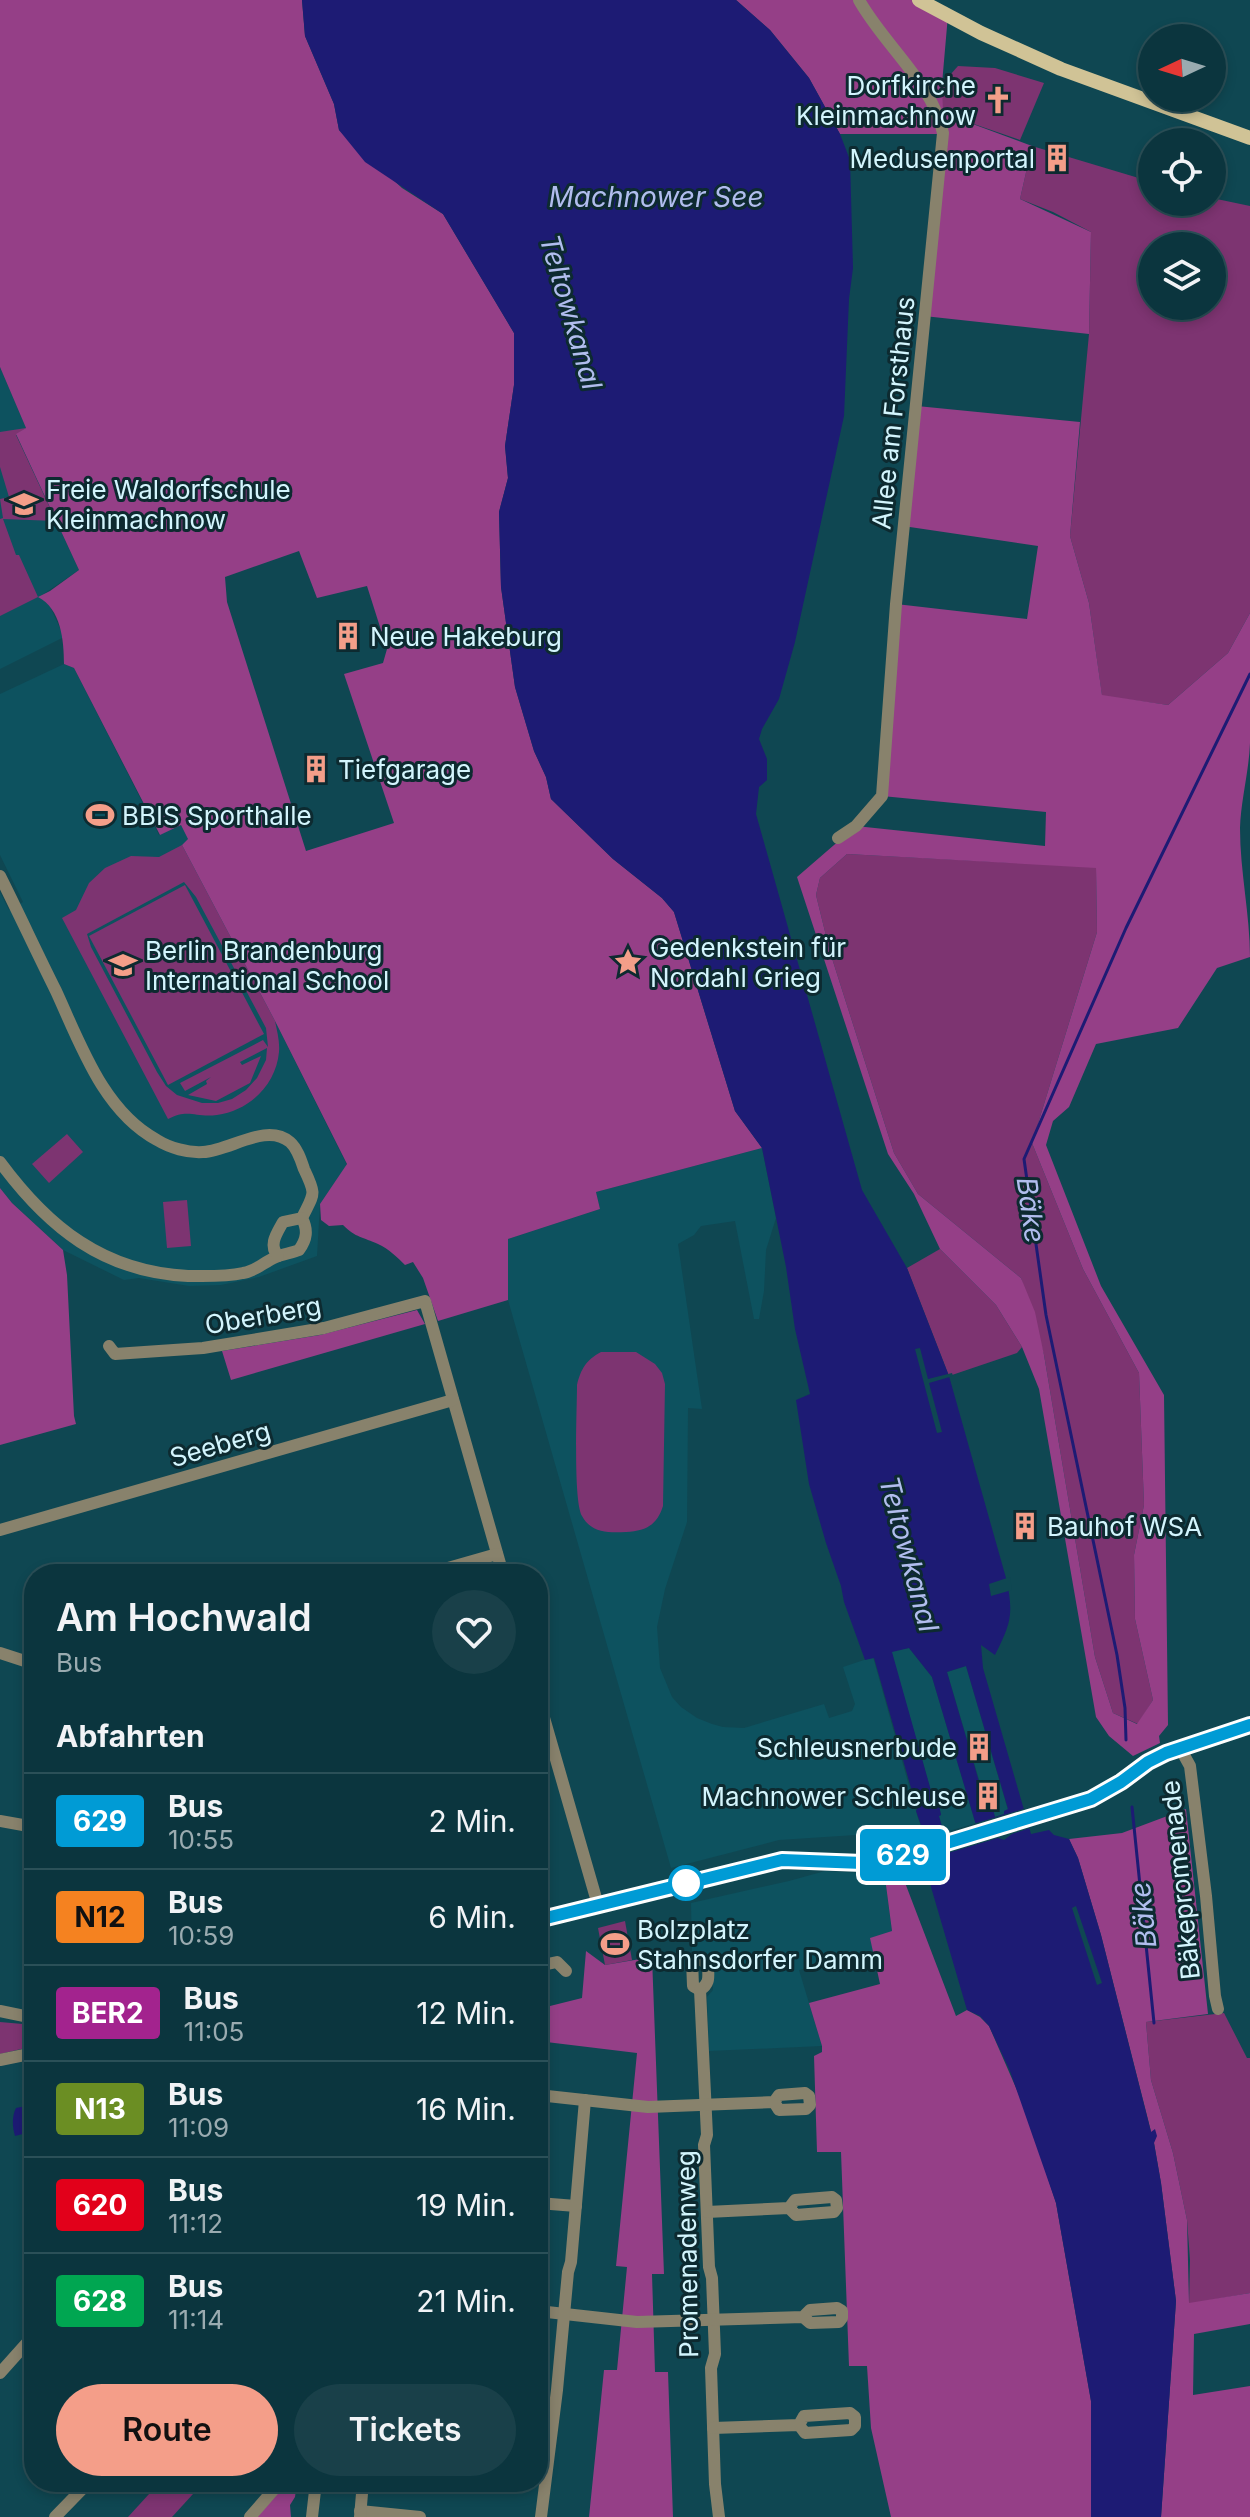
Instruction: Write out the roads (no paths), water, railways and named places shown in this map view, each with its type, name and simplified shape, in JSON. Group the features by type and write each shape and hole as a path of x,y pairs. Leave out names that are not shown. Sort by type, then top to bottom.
{"main road":[{"path":"919,0 981,33 1061,69 1250,138"}],"street":[{"name":"Allee am Forsthaus","path":"838,838 856,826 882,796 899,573 943,133 940,117 928,98 859,0"},
{"path":"0,876 90,1065 118,1106 154,1139 173,1148 201,1153 224,1149 260,1136 276,1135 294,1145 314,1193 302,1218 283,1222 273,1248 278,1256"},
{"path":"0,1162 53,1223 126,1266 168,1274 221,1276 256,1269 278,1256 299,1250 306,1240 306,1226 302,1218"},
{"name":"Oberberg","path":"109,1346 115,1354 203,1348 324,1328 425,1301 453,1400"},
{"path":"453,1400 500,1564"},
{"name":"Seeberg","path":"0,1530 453,1400"},
{"path":"462,1564 497,1554"},
{"path":"0,1653 24,1661"},
{"path":"548,1917 782,1860 863,1863 917,1852 1099,1795 1148,1762 1250,1725"},
{"path":"548,1735 598,1905"},
{"name":"Bäkepromenade","path":"1180,1748 1190,1766 1218,2009"},
{"path":"0,1821 24,1825"},
{"path":"548,1964 557,1962 566,1971"},
{"name":"Promenadenweg","path":"700,1990 715,2354 711,2368 713,2428 719,2517"},
{"path":"0,2011 24,2016"},
{"path":"0,2060 24,2055"},
{"path":"548,2096 648,2107 774,2102"},
{"path":"548,2465 585,2100"},
{"path":"548,2204 576,2206"},
{"path":"707,2212 792,2204"},
{"path":"548,2312 637,2322 714,2321 806,2313"},
{"path":"0,2373 24,2346"},
{"path":"548,2420 554,2421"},
{"path":"713,2428 801,2420"},
{"path":"55,2517 79,2492"},
{"path":"250,2517 273,2492"},
{"path":"312,2517 315,2492"},
{"path":"362,2492 360,2514 420,2517"},
{"path":"541,2517 544,2492"}],"water":[{"name":"Machnower See","path":"302,0 736,0 770,30 809,78 840,134 850,160 853,268 844,416 795,642 779,699 759,739 767,759 767,780 759,787 756,814 862,1190 907,1268 949,1376 1006,1578 1010,1601 1008,1626 995,1655 981,1645 983,1668 1031,1834 1049,1830 1054,1835 1069,1839 1078,1858 1101,1935 1151,2132 1155,2129 1157,2136 1154,2143 1176,2301 1161,2517 1091,2517 1091,2401 1056,2203 1010,2071 989,2026 980,2016 967,2010 931,1887 925,1837 874,1658 865,1660 844,1602 809,1484 796,1400 810,1394 762,1148 735,1111 674,912 551,799 515,687 501,587 499,512 508,478 505,446 514,385 514,333 443,214 365,162 339,130 334,104 305,36","holes":["909,1648 932,1677 976,1825 944,1834 939,1805 935,1805 892,1652","966,1666 1008,1809 995,1817 991,1801 985,1802 947,1672"]},
{"path":"24,2106 24,2134 15,2136 13,2121 16,2108"}],"waterway":[{"name":"Bäke","path":"1126,1740 1117,1655 1046,1315 1024,1159 1126,928 1250,674"},
{"name":"Bäke","path":"1132,1807 1154,2023"}],"place":[{"name":"Dorfkirche Kleinmachnow","path":"998,100"},
{"name":"Medusenportal","path":"1057,158"},
{"name":"Freie Waldorfschule Kleinmachnow","path":"24,504"},
{"name":"Neue Hakeburg","path":"348,636"},
{"name":"Tiefgarage","path":"316,769"},
{"name":"BBIS Sporthalle","path":"100,815"},
{"name":"Gedenkstein für Nordahl Grieg","path":"628,962"},
{"name":"Berlin Brandenburg International School","path":"123,965"},
{"name":"Bauhof WSA","path":"1025,1526"},
{"name":"Schleusnerbude","path":"979,1747"},
{"name":"Machnower Schleuse","path":"988,1796"},
{"name":"Bolzplatz Stahnsdorfer Damm","path":"615,1944"}],"water label":[{"name":"Teltowkanal","path":"571,312"},
{"name":"Teltowkanal","path":"909,1554"}]}
